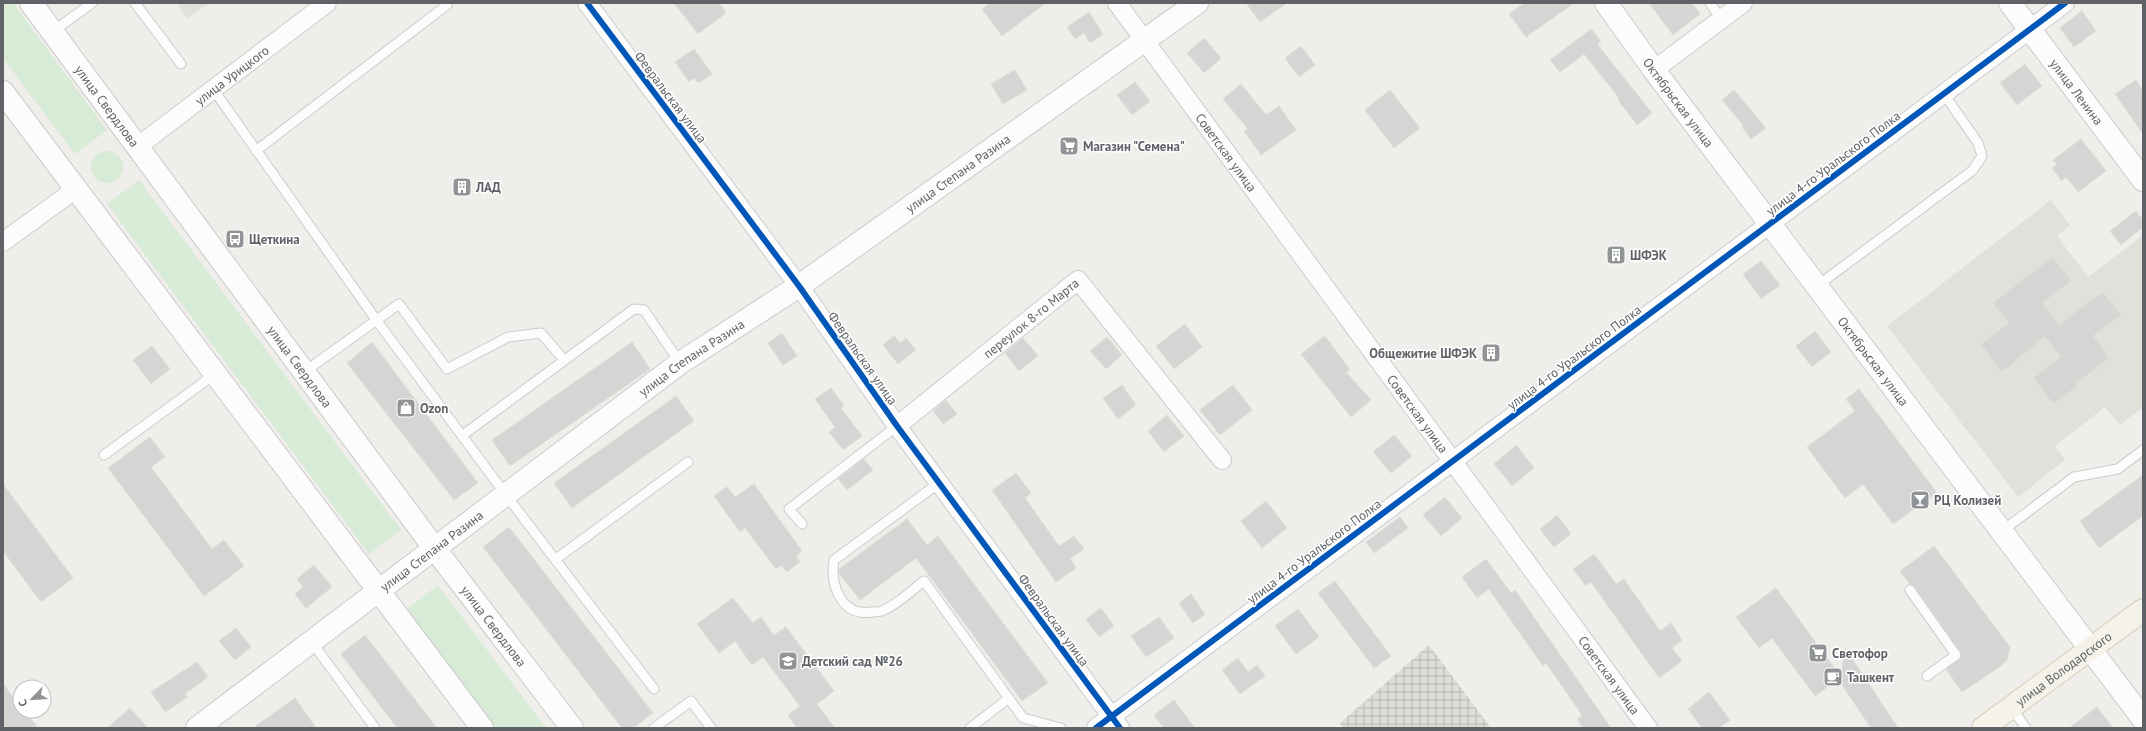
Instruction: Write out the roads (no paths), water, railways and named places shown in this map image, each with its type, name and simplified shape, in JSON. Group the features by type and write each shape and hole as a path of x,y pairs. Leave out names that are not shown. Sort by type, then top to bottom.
{"main road":[{"name":"улица Свердлова","path":"31,3 435,549 572,728"},
{"name":"улица Степана Разина","path":"197,728 680,364 799,286 1197,3"},
{"name":"Октябрьская улица","path":"1606,3 1654,70 2143,718"},
{"name":"улица Ленина","path":"2010,3 2143,180"},
{"path":"3,92 482,728"},
{"name":"улица Володарского","path":"1983,728 2143,610"}],"street":[{"name":"улица Урицкого","path":"137,147 327,3"},
{"name":"Февральская улица","path":"587,3 799,286 897,426 1116,722"},
{"name":"Советская улица","path":"1117,3 1648,728"},
{"path":"1654,70 1743,3"},
{"name":"улица 4-го Уральского Полка","path":"1096,728 1116,722 1452,462 2065,3"},
{"path":"3,242 76,189"},
{"name":"переулок 8-го Марта","path":"897,426 1078,280 1222,460"}],"lane":[{"path":"52,32 92,3"},
{"path":"135,3 181,64"},
{"path":"1710,3 1721,19"},
{"path":"257,150 447,5"},
{"path":"213,89 377,321 506,495 654,689"},
{"path":"1817,286 1973,170 1982,156 1978,143 1944,94"},
{"path":"304,372 399,304 447,369 508,337 541,333 564,360"},
{"path":"463,435 634,309 644,310 680,364"},
{"path":"104,455 215,374"},
{"path":"802,524 789,509 897,426"},
{"path":"2002,531 2074,477 2118,468 2143,450"},
{"path":"556,559 688,462"},
{"path":"939,482 834,560 832,574 845,606 862,614 884,610 924,581 1024,718 1061,728"},
{"path":"1910,590 1956,655 1927,676"},
{"path":"311,641 375,728"},
{"path":"970,728 1009,698"},
{"path":"654,728 691,701 711,728"},
{"path":"2011,707 2026,728"}],"place":[{"name":"Магазин \"Семена\"","path":"1069,146"},
{"name":"ЛАД","path":"462,187"},
{"name":"Щеткина","path":"235,239"},
{"name":"ШФЭК","path":"1616,255"},
{"name":"Общежитие ШФЭК","path":"1491,353"},
{"name":"Ozon","path":"406,408"},
{"name":"РЦ Колизей","path":"1920,500"},
{"name":"Светофор","path":"1818,653"},
{"name":"Детский сад №26","path":"788,661"},
{"name":"Ташкент","path":"1833,677"}]}
